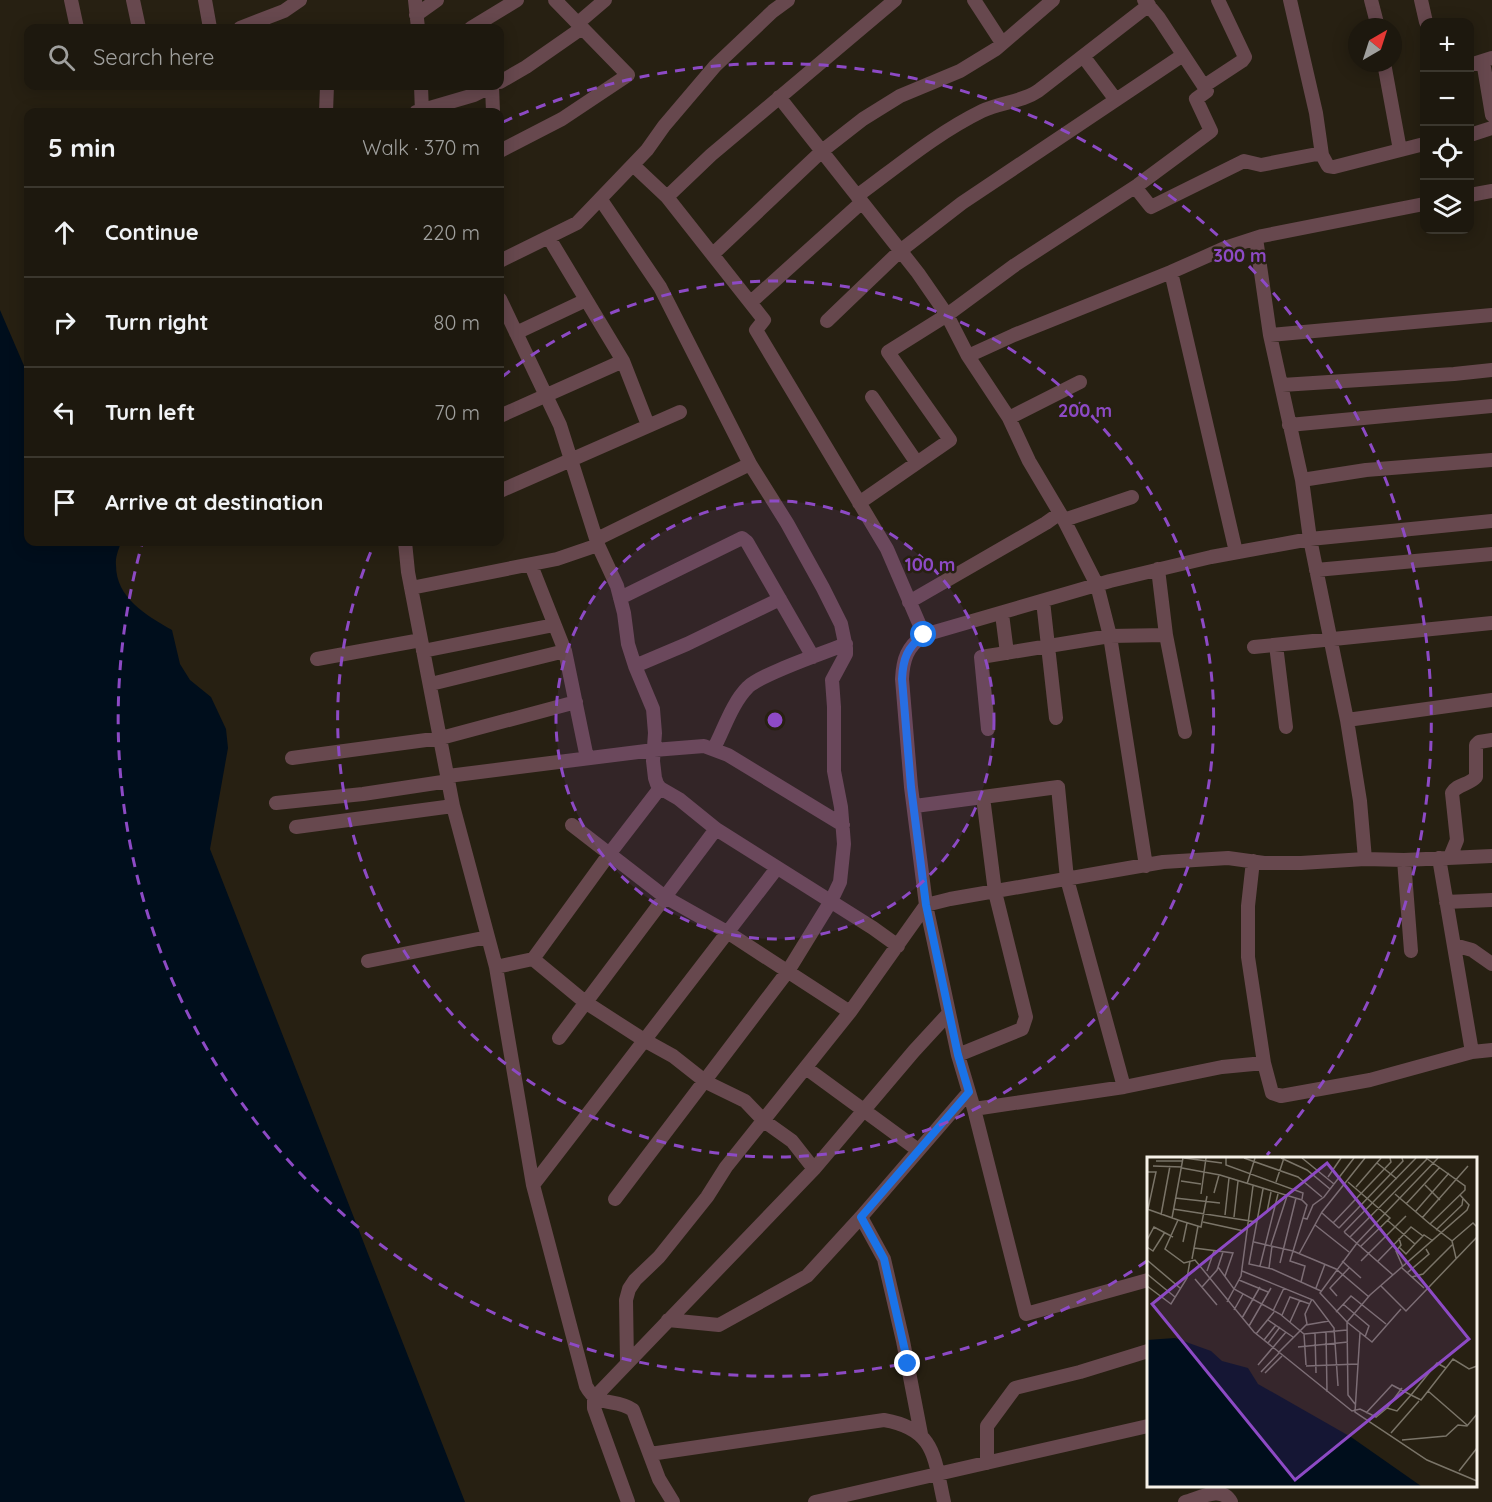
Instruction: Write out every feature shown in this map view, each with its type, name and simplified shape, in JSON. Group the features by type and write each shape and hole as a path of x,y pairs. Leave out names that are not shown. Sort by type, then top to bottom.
{"street":[{"path":"70,0 76,24"},
{"path":"134,0 138,24"},
{"path":"205,0 209,24"},
{"path":"250,24 284,11 300,0"},
{"path":"415,0 417,22"},
{"path":"417,22 437,0"},
{"path":"478,24 518,0"},
{"path":"504,150 562,118 628,75 555,0"},
{"path":"504,80 526,67 580,26 605,0"},
{"path":"667,197 879,5 895,0"},
{"path":"713,254 822,151 863,119 900,96 960,71 1002,43 1053,0"},
{"path":"1204,86 1245,57 1218,0"},
{"path":"1290,0 1316,112 1322,155 1330,167 1420,145"},
{"path":"1371,0 1376,18"},
{"path":"1421,0 1425,18"},
{"path":"976,1 1002,43"},
{"path":"504,259 577,223 633,165 716,66 782,2"},
{"path":"751,302 859,199 950,129 995,105 1033,95 1146,3 1207,91 1196,99 1211,130 1135,187 1016,265 947,315 888,352 950,440 859,503"},
{"path":"826,321 900,251 993,181 1183,55"},
{"path":"1083,56 1116,100"},
{"path":"1481,61 1492,114"},
{"path":"1386,72 1400,150"},
{"path":"326,108 327,90"},
{"path":"421,90 422,108"},
{"path":"434,108 484,90"},
{"path":"492,90 493,108"},
{"path":"779,97 900,251 947,315 968,356 1009,418 1029,461 1062,516 1097,585 1110,636 1146,866"},
{"path":"1474,134 1492,128"},
{"path":"1135,187 1150,207 1244,161 1261,165 1322,155"},
{"path":"633,165 667,197 764,320 756,330 887,549 924,635"},
{"path":"1474,194 1492,191"},
{"path":"601,200 660,287 750,464 787,523 823,588 841,624 846,644 846,654 832,680 834,771 842,807 844,844 840,882 831,901 788,971 615,1199"},
{"path":"968,356 1225,248 1256,238 1420,205"},
{"path":"549,238 623,361 648,425"},
{"path":"1256,238 1270,335 1302,480 1310,539 1347,720 1360,801 1365,859"},
{"path":"1171,272 1236,552"},
{"path":"509,330 586,300"},
{"path":"504,313 509,330 560,425 597,542 617,586 634,666 653,709 655,778 660,788 679,799 716,829 753,850 898,946"},
{"path":"1270,335 1492,315"},
{"path":"504,414 623,361"},
{"path":"1282,385 1434,376 1492,370"},
{"path":"1009,418 1080,382"},
{"path":"872,397 917,463"},
{"path":"1289,425 1492,406"},
{"path":"504,489 680,412"},
{"path":"1302,480 1366,470 1492,460"},
{"path":"411,588 557,559 597,542 750,464"},
{"path":"909,602 1046,523 1062,516 1132,497"},
{"path":"1147,1281 1026,1314 958,1055 926,905 911,787 902,679 906,654 914,642 924,635 1158,569 1310,539 1492,521"},
{"path":"620,598 742,538 747,542 813,657"},
{"path":"406,546 411,588 453,806 496,968 533,1185 586,1386 594,1398 594,1408 627,1502"},
{"path":"1316,570 1492,554"},
{"path":"531,565 565,651 587,758"},
{"path":"1158,569 1166,635 1185,732"},
{"path":"634,666 687,644 780,599"},
{"path":"1043,601 1056,718"},
{"path":"1002,614 1007,653"},
{"path":"1254,647 1492,623"},
{"path":"317,659 422,646 554,625"},
{"path":"988,729 981,657 1110,636 1166,635"},
{"path":"714,748 740,697 748,687 756,681 846,644"},
{"path":"1276,645 1286,727"},
{"path":"431,684 565,651"},
{"path":"1347,720 1492,700"},
{"path":"292,758 441,738 576,702"},
{"path":"1472,1052 1446,902 1444,857 1457,840 1452,793 1455,788 1471,782 1476,777 1476,745 1479,742 1492,740"},
{"path":"276,803 363,794 448,778 690,746 714,748 728,755 843,825"},
{"path":"915,806 1058,787 1067,879 1124,1087"},
{"path":"496,968 533,959 660,788"},
{"path":"958,1055 1022,1029 1026,1017 995,892 983,797"},
{"path":"296,827 453,806"},
{"path":"572,825 665,897 728,932 850,1012"},
{"path":"559,1038 716,829"},
{"path":"627,1363 626,1300 629,1289 673,1240 707,1197 726,1167 850,1012 926,905 1163,862 1228,858 1301,863 1492,856"},
{"path":"1404,860 1411,951"},
{"path":"1253,861 1248,906 1248,957 1264,1063 1271,1091 1275,1095 1281,1096 1370,1080 1472,1052 1492,1050"},
{"path":"533,1185 777,868"},
{"path":"1446,902 1492,900"},
{"path":"368,961 488,937"},
{"path":"1454,945 1472,950 1492,964"},
{"path":"533,959 585,1002 673,1056 706,1082 745,1101 764,1121 792,1140 814,1169"},
{"path":"594,1398 814,1169 949,1013"},
{"path":"974,1109 1124,1087 1222,1067 1264,1063"},
{"path":"806,1068 918,1150"},
{"path":"668,1320 719,1325 807,1276 969,1092"},
{"path":"861,1217 884,1259 921,1434"},
{"path":"987,1463 987,1426 1015,1388 1080,1372 1147,1352"},
{"path":"594,1398 623,1405 633,1410 659,1479 673,1502"},
{"path":"650,1454 872,1420 898,1422 921,1434 928,1442 944,1502"},
{"path":"815,1502 1147,1426"},
{"path":"1185,1502 1220,1493 1228,1495"}],"water":[{"path":"0,310 24,366 24,546 120,546 116,562 117,577 121,587 143,612 172,630 180,664 190,680 211,697 226,729 228,748 210,849 465,1502 0,1502"}],"route":[{"path":"908,1364 884,1259 861,1217 969,1092 958,1055 926,905 911,787 902,679 903,664 914,642 924,635"}]}
